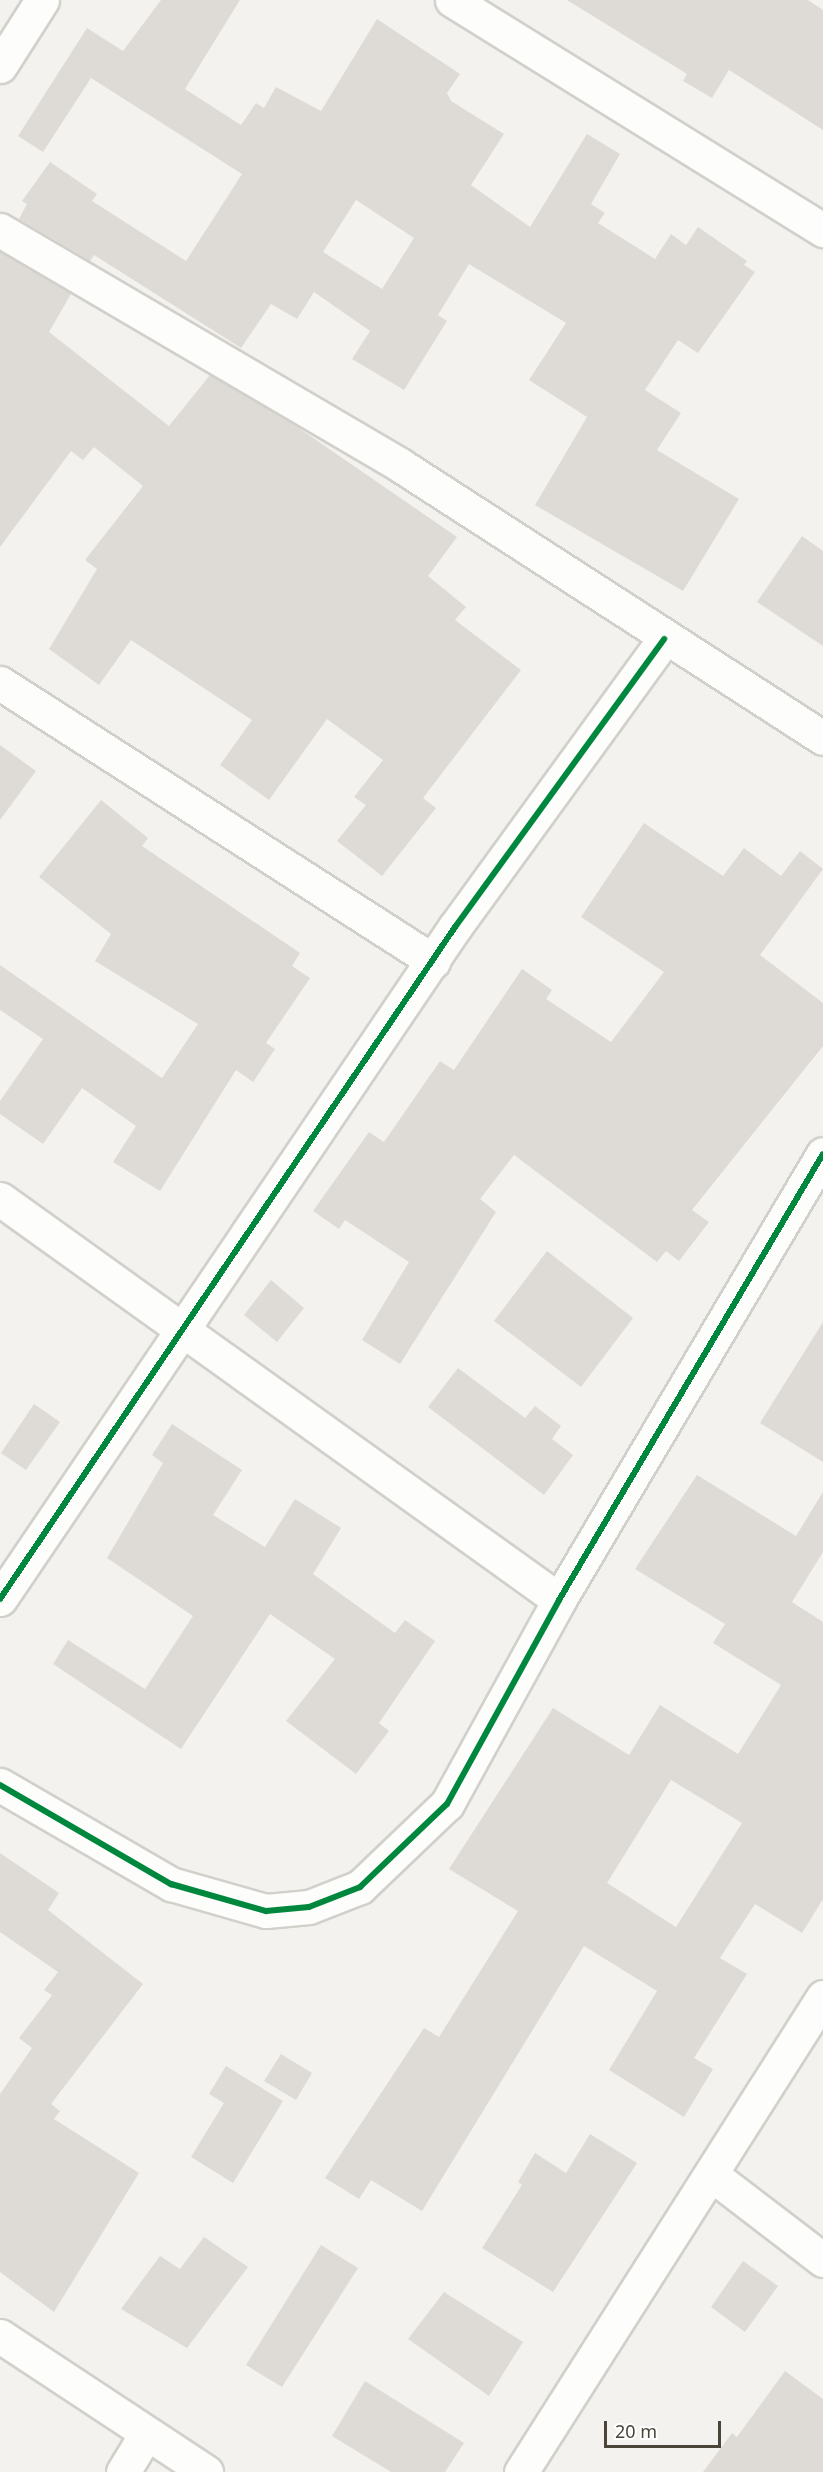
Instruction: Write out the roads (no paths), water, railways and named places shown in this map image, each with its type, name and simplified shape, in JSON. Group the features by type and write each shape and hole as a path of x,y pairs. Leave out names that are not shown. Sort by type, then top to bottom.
{"street":[{"path":"0,66 42,0"},
{"path":"452,0 823,230"},
{"path":"0,230 400,465 664,639 823,738"},
{"path":"0,1599 433,961 664,639"},
{"path":"0,683 433,961"},
{"path":"0,1785 171,1884 266,1911 309,1907 360,1887 447,1804 559,1600 823,1154"},
{"path":"0,1199 559,1600"},
{"path":"521,2472 712,2175 823,1997"},
{"path":"712,2175 823,2260"},
{"path":"0,2336 206,2472"},
{"path":"123,2472 146,2434"}]}
